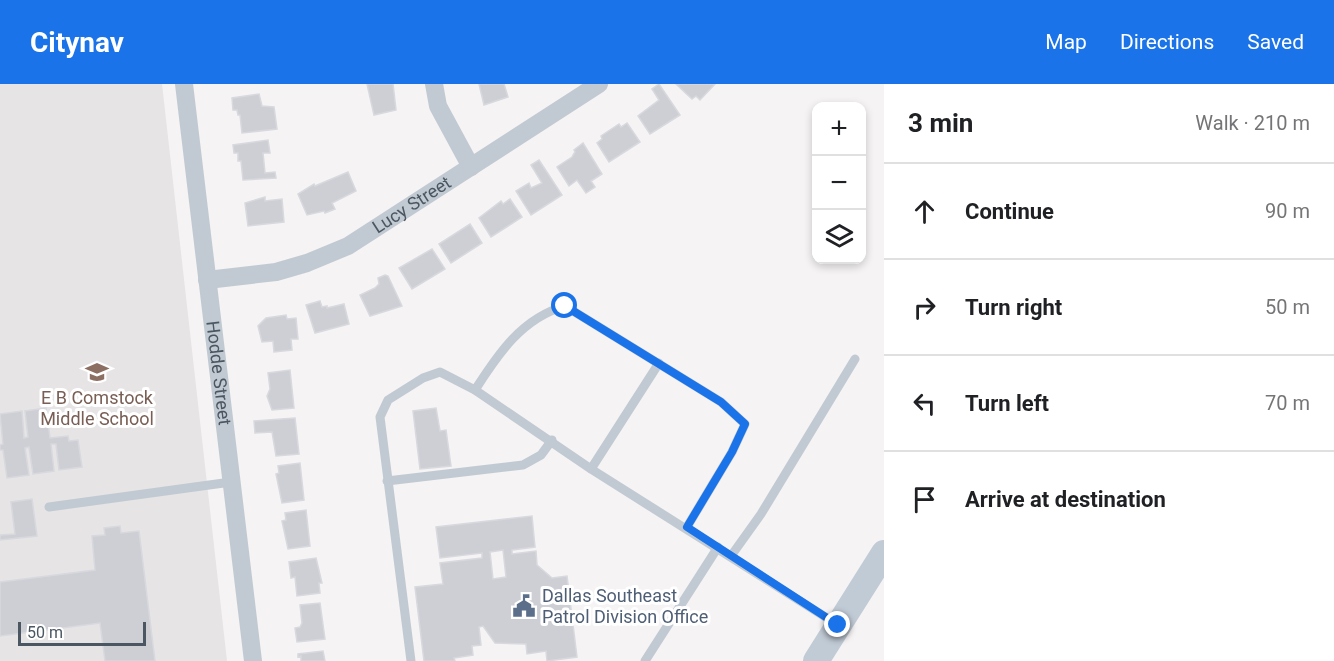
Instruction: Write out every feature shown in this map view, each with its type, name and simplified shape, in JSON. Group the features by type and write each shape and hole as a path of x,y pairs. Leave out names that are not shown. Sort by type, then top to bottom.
{"main road":[{"path":"816,661 884,553"}],"street":[{"name":"Hodde Street","path":"184,84 253,661"},
{"path":"434,84 438,106 471,167"},
{"name":"Lucy Street","path":"207,280 276,272 307,264 348,246 599,84"}],"lane":[{"path":"476,390 498,355 530,321 548,311 565,306 721,402 745,424 732,452 687,527"},
{"path":"731,556 761,514 855,359"},
{"path":"591,469 658,363"},
{"path":"411,661 380,417 387,400 423,378 440,372 476,390 552,440 591,469 687,527 838,625"},
{"path":"387,482 522,465 541,455 552,440"},
{"path":"49,507 231,482"},
{"path":"645,661 718,547"}],"shaded area":[{"name":"E B Comstock Middle School","path":"0,84 162,84 227,661 0,661"}],"building":[{"path":"367,84 393,84 396,110 374,115"},
{"path":"479,84 504,84 508,97 484,105"},
{"path":"659,84 680,115 650,134 638,116 659,100 652,89"},
{"path":"676,84 715,84 700,100 696,96 692,99"},
{"path":"259,94 262,106 274,107 277,129 242,133 240,115 237,110 233,110 232,98"},
{"path":"627,123 640,142 609,162 597,143 602,139 601,136 619,124 621,127"},
{"path":"268,140 270,153 263,153 265,173 275,172 276,178 243,180 241,161 238,161 238,153 234,153 233,145"},
{"path":"583,143 602,174 591,181 595,187 586,193 577,180 569,186 557,167 572,157 574,150"},
{"path":"539,160 562,195 531,215 516,191 529,183 531,188 542,183 531,165"},
{"path":"348,172 356,191 332,203 335,209 325,213 324,211 307,215 298,194 314,184 315,186"},
{"path":"265,197 265,201 282,199 284,222 248,226 245,203"},
{"path":"510,199 522,217 491,237 479,218 501,201 503,204"},
{"path":"470,224 482,243 451,263 439,244"},
{"path":"432,249 445,269 412,289 399,268"},
{"path":"388,276 402,306 370,316 360,295 375,288 379,284 378,278"},
{"path":"320,301 322,307 327,306 327,308 344,304 349,324 315,333 306,305"},
{"path":"286,315 287,319 296,318 298,339 291,339 292,350 274,352 273,341 262,342 258,326 266,318"},
{"path":"290,370 294,408 272,410 267,396 270,389 268,373"},
{"path":"46,408 50,438 68,436 69,441 78,440 82,467 59,470 56,444 51,444 54,471 33,474 29,447 25,448 29,475 7,478 3,450 0,450 0,445 3,444 0,414 22,411 24,438 28,437 25,411"},
{"path":"436,408 440,431 446,430 451,466 420,469 413,411"},
{"path":"295,418 299,454 276,456 272,432 255,433 254,421"},
{"path":"300,463 304,500 282,503 276,474 279,473 278,466"},
{"path":"32,499 37,536 0,540 0,535 15,534 11,502"},
{"path":"306,510 310,546 288,549 282,521 286,520 285,513"},
{"path":"532,516 535,547 512,550 512,554 536,551 537,565 552,578 567,576 577,657 547,661 546,651 527,654 526,644 495,643 483,626 479,627 481,645 472,646 473,655 454,658 455,661 424,661 415,587 443,584 440,563 482,558 482,553 440,558 436,527","holes":["503,550 506,577 493,579 490,552"]},
{"path":"120,526 121,533 139,531 155,661 105,661 100,623 0,636 0,582 95,570 92,536 105,535 104,528"},
{"path":"316,558 322,583 319,583 320,593 297,596 295,577 291,578 289,562"},
{"path":"320,603 325,639 297,642 295,628 300,627 302,623 300,605"},
{"path":"323,651 325,661 301,661 301,656 298,657 298,654"}],"place":[{"name":"E B Comstock Middle School","path":"97,372"},
{"name":"Dallas Southeast Patrol Division Office","path":"524,606"}],"route":[{"path":"565,306 736,413 745,424 732,452 687,527 838,625"}]}
